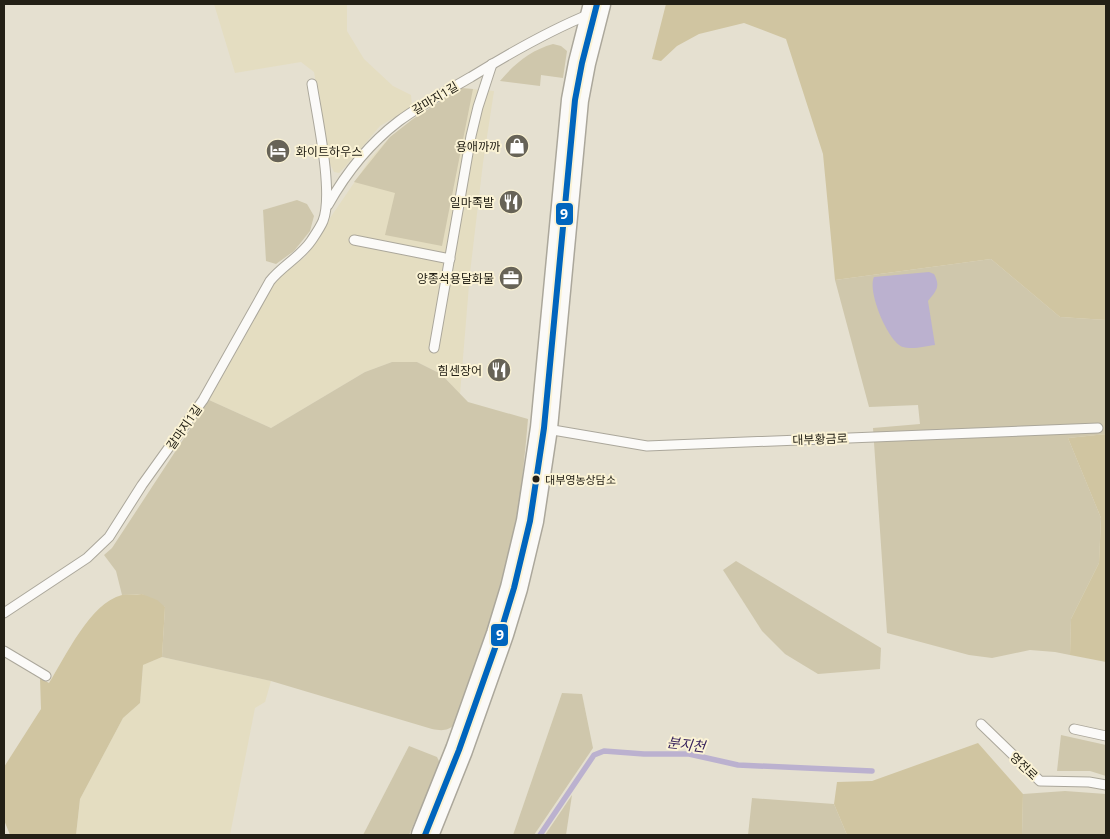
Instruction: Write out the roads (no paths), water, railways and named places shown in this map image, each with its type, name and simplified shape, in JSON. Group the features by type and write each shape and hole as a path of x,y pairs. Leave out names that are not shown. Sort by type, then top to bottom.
{"main road":[{"path":"425,835 462,741 497,643 514,588 530,521 544,428 575,100 595,8"}],"lane":[{"name":"갈마지1길","path":"326,207 348,174 374,142 388,130 407,116 492,64 595,8"},
{"path":"434,348 478,106 492,64"},
{"name":"갈마지1길","path":"4,613 87,558 109,537 142,485 204,400 270,281 301,254 323,221 327,185 312,84"},
{"path":"354,240 450,259"},
{"name":"대부황금로","path":"544,428 647,446 1098,428"},
{"path":"4,651 46,676"},
{"name":"영전로","path":"981,724 1040,781 1089,782 1106,785"},
{"path":"1074,729 1106,736"}],"waterway":[{"name":"분지천","path":"540,835 594,755 604,751 644,754 689,754 738,765 872,771"}],"place":[{"name":"용애까까","path":"517,146"},
{"name":"화이트하우스","path":"278,151"},
{"name":"일마족발","path":"511,202"},
{"name":"양종석용달화물","path":"511,278"},
{"name":"힘센장어","path":"499,370"},
{"name":"대부영농상담소","path":"536,479"}]}
